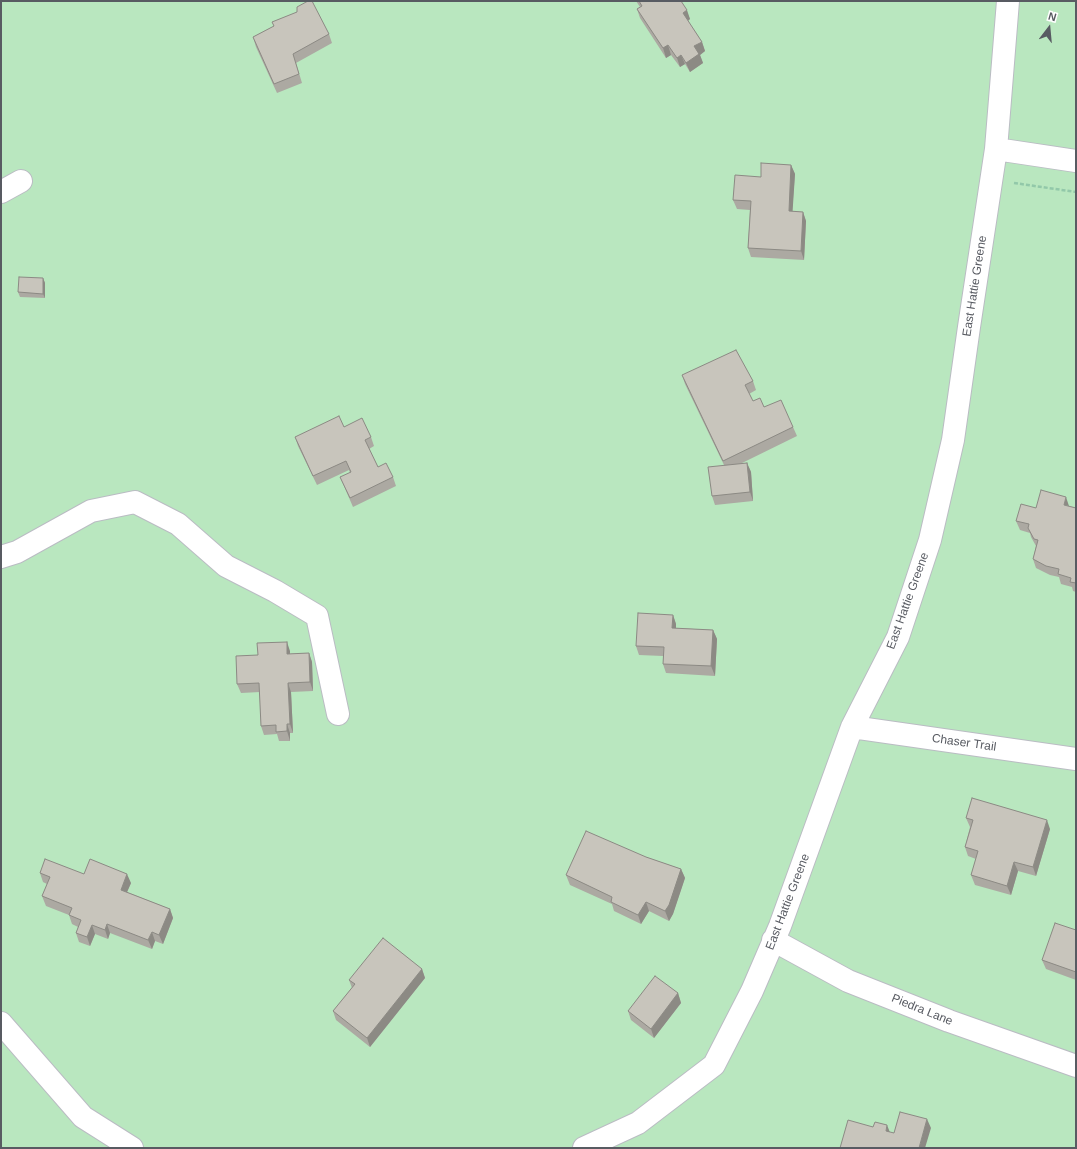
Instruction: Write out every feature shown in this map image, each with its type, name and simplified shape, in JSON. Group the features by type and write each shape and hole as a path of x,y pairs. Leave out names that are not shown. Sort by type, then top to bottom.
{"street":[{"name":"East Hattie Greene","path":"584,1148 638,1122 714,1065 752,991 780,926 852,727 898,637 930,540 953,440 996,149 1008,1"},
{"path":"996,149 1076,161"},
{"path":"1,192 21,181"},
{"path":"1,557 17,552 92,511 135,502 178,524 226,566 275,591 317,616 338,714"},
{"name":"Chaser Trail","path":"852,727 1076,759"},
{"name":"Piedra Lane","path":"773,940 848,981 949,1021 1076,1066"},
{"path":"1,1023 83,1117 132,1148"}],"path":[{"path":"992,180 1076,192"}],"green space":[{"path":"1,1 1076,1 1076,1148 1,1148"}],"building":[{"path":"308,1 312,1 329,34 293,54 299,74 274,84 253,37 274,26 272,22 297,12 297,7"},
{"path":"639,1 681,1 687,10 683,13 702,42 694,46 699,54 686,63 681,55 677,58 668,45 663,48 637,9 642,6"},
{"path":"761,163 791,165 789,211 803,212 801,251 748,248 751,201 733,200 735,175 761,177"},
{"path":"19,277 43,278 43,294 18,292"},
{"path":"736,350 753,381 745,385 753,401 760,398 764,407 781,400 793,427 723,461 682,375"},
{"path":"339,416 344,427 362,418 371,437 365,440 378,467 386,463 393,477 350,498 340,477 351,472 346,461 313,476 295,437"},
{"path":"747,463 750,492 712,496 708,467"},
{"path":"1041,490 1066,497 1064,505 1076,508 1076,583 1070,582 1071,578 1058,574 1059,569 1046,566 1033,559 1038,540 1034,539 1028,528 1029,524 1016,521 1021,504 1036,508"},
{"path":"638,613 673,615 672,628 713,630 711,666 663,664 664,647 636,646"},
{"path":"287,642 287,654 309,653 310,682 288,683 290,724 287,724 287,731 276,732 276,725 261,726 259,683 237,684 236,656 258,655 257,643"},
{"path":"972,798 1047,820 1033,867 1014,862 1007,886 971,875 978,851 965,847 973,820 966,818"},
{"path":"586,831 646,857 681,869 669,905 665,911 646,902 638,915 611,902 612,897 566,875"},
{"path":"45,859 84,874 90,859 127,874 121,890 170,909 159,935 152,932 148,940 107,924 105,930 92,925 87,937 76,933 81,920 69,915 72,908 42,896 50,877 40,873"},
{"path":"1055,923 1076,930 1076,972 1042,960"},
{"path":"383,938 422,969 367,1038 333,1011 355,984 349,980"},
{"path":"655,976 678,993 651,1029 628,1011"},
{"path":"900,1112 927,1119 919,1148 840,1148 848,1120 873,1127 875,1122 887,1125 886,1131 894,1133"}]}
